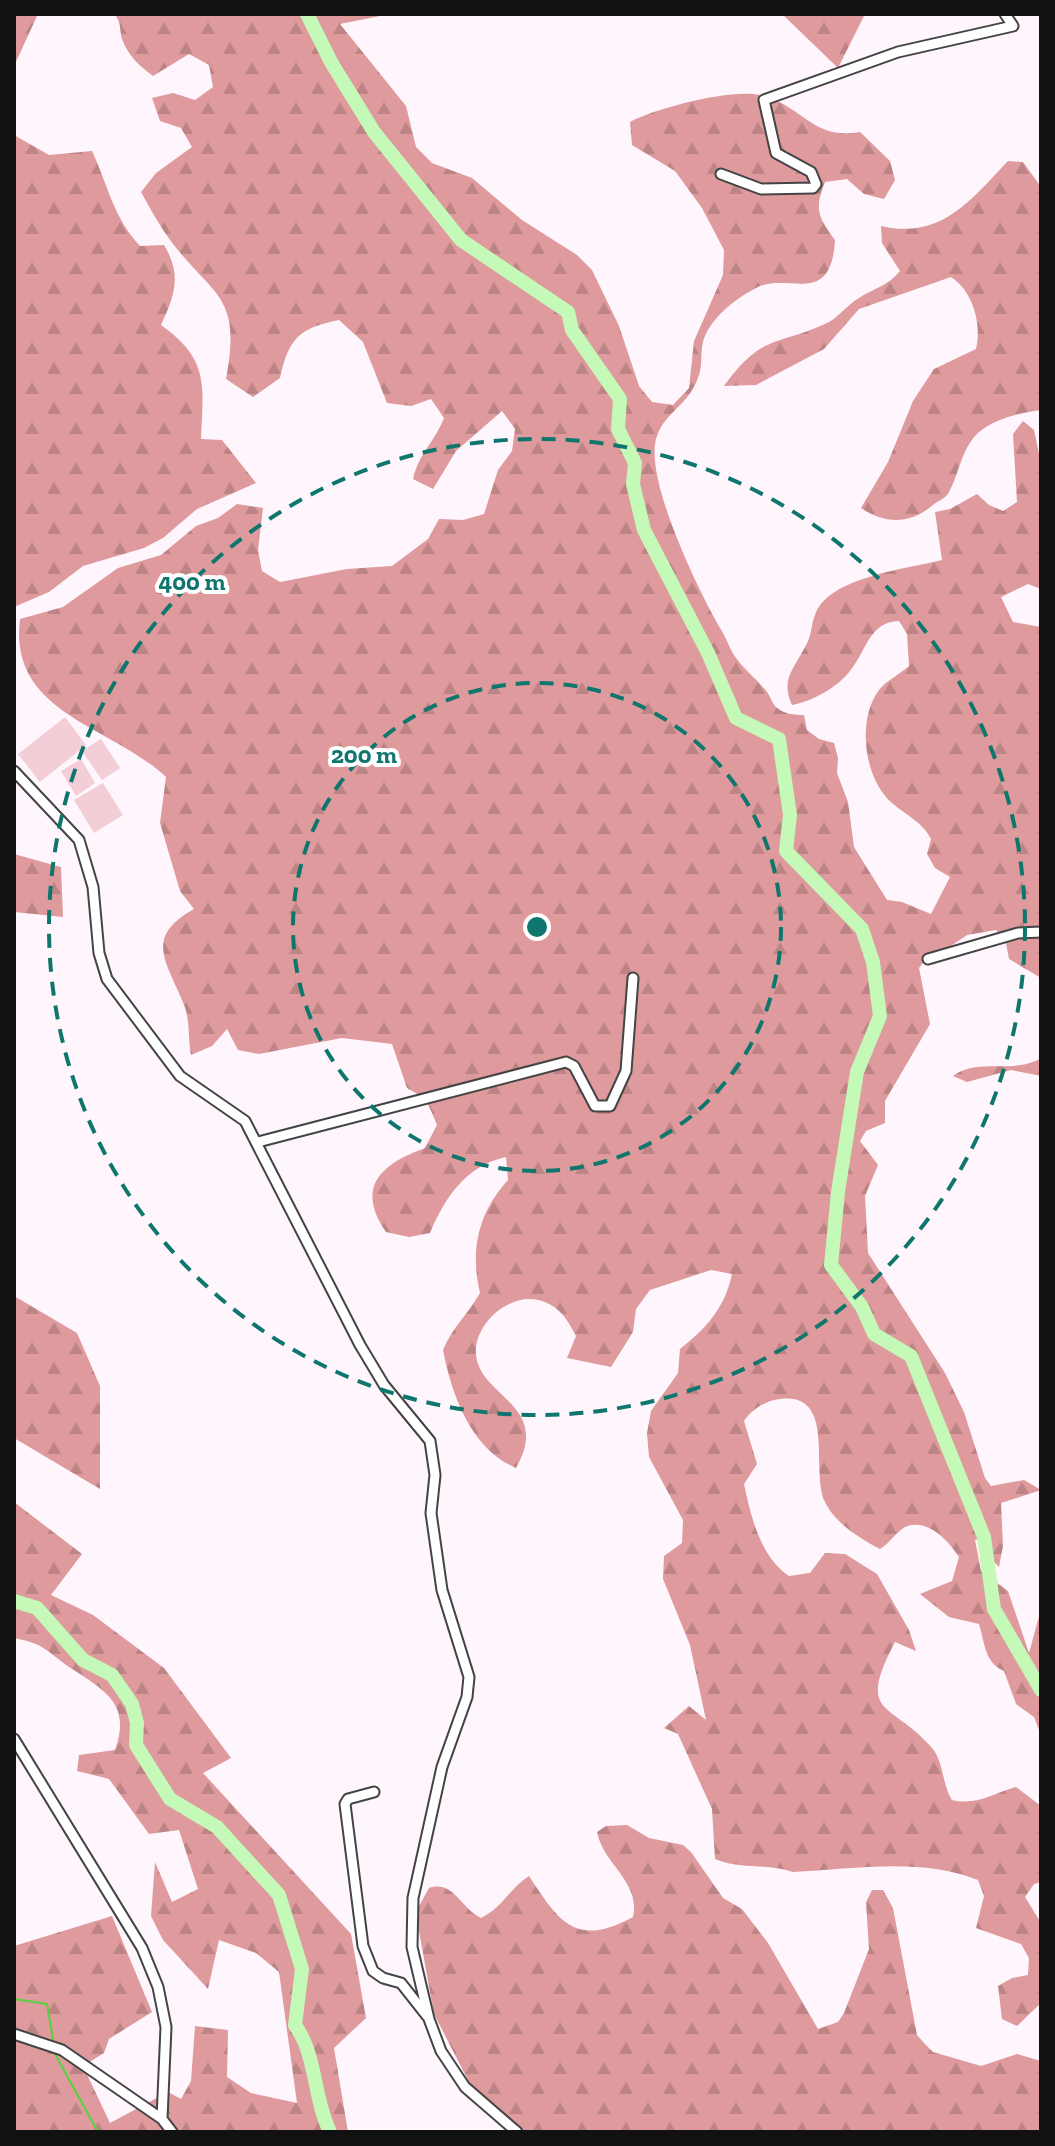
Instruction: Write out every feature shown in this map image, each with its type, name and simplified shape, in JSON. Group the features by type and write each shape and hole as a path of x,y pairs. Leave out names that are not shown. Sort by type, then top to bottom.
{"street":[{"path":"721,174 761,189 813,188 816,184 811,172 776,153 764,100 898,52 1013,26 1005,14"},
{"path":"14,771 79,840 93,887 99,953 107,979 180,1076 245,1121 360,1345 384,1385 430,1441 434,1455 431,1513 436,1554 449,1619 469,1677 467,1697 442,1767 413,1898 412,1947 429,2019 441,2051 465,2087 517,2132"},
{"path":"928,959 1018,933 1041,932"},
{"path":"258,1142 566,1062 574,1066 595,1106 610,1106 626,1071 633,978"},
{"path":"14,1739 142,1948 158,1987 166,2027 162,2119"},
{"path":"374,1792 348,1799 345,1804 361,1938 373,1971 383,1978 401,1983 429,2019"},
{"path":"14,2034 62,2050 162,2119 172,2132"}],"green space":[{"path":"14,14 38,14 14,66"},
{"path":"114,14 390,14 340,24 406,106 416,147 432,163 472,178 522,220 577,255 592,270 619,326 639,386 652,402 673,405 689,388 694,341 723,275 724,250 702,208 675,171 632,145 630,122 694,101 730,95 760,95 786,106 819,127 844,133 860,132 890,161 895,180 884,199 864,194 847,179 825,182 820,212 835,240 832,261 825,274 817,281 806,284 768,284 756,288 717,318 703,342 698,378 688,396 661,428 655,454 658,477 675,533 734,655 767,692 776,707 786,713 804,715 807,730 819,739 834,743 838,758 837,773 848,802 854,847 887,900 902,902 931,914 950,877 935,868 927,854 931,839 927,832 892,803 878,786 866,744 872,702 882,687 909,666 907,634 899,621 881,626 850,671 824,693 792,705 788,683 809,639 815,615 823,602 835,592 890,571 942,560 935,512 950,509 977,494 989,505 1003,511 1017,502 1013,434 1023,421 1034,430 1041,463 1041,589 1028,584 1001,597 1013,622 1041,627 1041,978 1009,959 1006,943 996,930 967,935 942,952 928,956 919,968 930,1024 885,1101 885,1123 866,1131 860,1141 878,1165 865,1196 868,1253 945,1373 964,1412 985,1478 991,1486 1024,1480 1041,1490 1001,1503 1003,1546 999,1567 991,1559 984,1537 975,1540 981,1571 1008,1591 1029,1653 1041,1609 1041,1735 1034,1717 1016,1704 1004,1671 992,1663 979,1624 949,1617 920,1594 952,1581 959,1557 949,1544 929,1528 913,1525 901,1529 880,1549 841,1523 829,1510 821,1488 815,1420 809,1408 798,1400 769,1402 755,1409 744,1421 757,1464 744,1484 754,1522 771,1558 789,1576 810,1573 825,1553 845,1554 877,1574 909,1630 916,1651 895,1642 883,1666 878,1684 879,1697 892,1714 932,1748 952,1800 977,1800 1016,1787 1041,1806 1041,1882 1034,1884 1025,1897 1041,1923 1041,2003 1017,2026 1002,2019 998,1986 1012,1978 1028,1975 1029,1958 1021,1944 976,1928 984,1896 978,1880 956,1873 910,1867 793,1872 715,1859 712,1809 678,1734 664,1728 689,1706 706,1720 690,1645 663,1579 664,1556 682,1543 683,1520 649,1457 647,1433 651,1411 678,1373 680,1349 714,1316 725,1297 732,1274 711,1270 650,1290 636,1309 633,1332 611,1367 567,1358 576,1336 562,1314 549,1304 525,1299 513,1302 492,1316 479,1337 476,1348 478,1364 486,1378 519,1414 525,1428 525,1446 516,1468 487,1448 466,1419 452,1385 443,1350 480,1293 476,1262 479,1233 490,1206 508,1180 506,1157 479,1168 459,1185 430,1233 409,1237 386,1232 373,1202 377,1179 396,1162 425,1148 437,1125 426,1099 407,1088 392,1044 342,1038 259,1054 238,1050 227,1029 212,1046 191,1055 186,1011 164,952 168,930 194,909 180,891 160,823 166,777 46,697 30,676 21,651 20,619 63,607 118,568 161,555 196,526 218,518 237,504 263,508 258,550 262,571 280,582 347,569 392,566 428,539 439,519 463,520 484,514 498,470 512,451 515,429 502,411 456,451 433,489 413,479 444,418 431,399 411,406 387,403 363,342 339,320 314,327 298,337 287,353 280,378 253,397 226,379 230,351 227,313 211,287 170,240 141,192 156,173 192,147 181,128 160,121 152,98 173,93 195,100 213,87 209,65 189,54 153,76 128,51"},
{"path":"782,14 865,14 838,68"},
{"path":"14,135 49,155 92,151 117,212 131,235 140,246 164,245 175,276 170,304 161,325 177,338 196,362 202,388 201,439 222,440 256,483 197,509 163,538 144,548 83,566 49,592 14,607"},
{"path":"1008,161 1023,162 1041,187 1041,410 1000,420 978,433 964,454 948,494 925,511 898,520 870,514 861,508 888,462 913,401 934,369 976,349 977,319 970,299 959,283 951,277 859,309 824,349 756,385 724,386 761,349 829,322 900,271 882,243 881,226 902,229 938,222 981,190"},
{"path":"14,854 61,867 63,917 14,912"},
{"path":"1041,1058 1041,1076 1011,1070 967,1082 953,1076 963,1070 1019,1065"},
{"path":"14,1296 77,1333 100,1386 100,1489 14,1438"},
{"path":"14,1502 82,1554 51,1595 93,1615 164,1668 231,1758 203,1773 351,1934 366,2018 334,2048 348,2132 14,2132 14,1946 112,1916 152,2012 109,2039 104,2053 83,2066 110,2123 168,2092 181,2099 191,2081 195,2026 228,2030 227,2077 251,2093 297,2103 279,1972 256,1953 219,1940 208,1989 163,1940 151,1916 155,1862 172,1902 198,1889 179,1830 149,1834 109,1779 77,1771 79,1755 115,1750 120,1720 117,1709 103,1691 44,1648 14,1638"},
{"path":"627,1825 649,1838 683,1845 691,1852 723,1898 742,1909 768,1943 818,2029 838,2022 844,2013 869,1949 866,1902 872,1890 883,1890 893,1908 917,2035 933,2052 981,2066 1017,2054 1041,2061 1041,2132 522,2132 471,2086 434,2014 417,1920 418,1908 429,1888 445,1888 481,1918 495,1909 529,1876 559,1917 570,1925 582,1930 613,1926 633,1917 632,1893 606,1854 597,1832 606,1826"}],"shaded area":[{"path":"65,717 86,745 40,782 18,754"},
{"path":"101,739 120,768 102,780 82,751"},
{"path":"81,759 95,783 76,796 61,771"},
{"path":"103,783 123,815 94,833 74,800"}],"waterway":[{"path":"307,14 331,62 374,132 461,240 568,312 572,330 620,399 618,429 635,463 633,484 644,530 708,653 736,718 779,739 790,815 786,851 862,929 873,962 880,1016 857,1072 838,1192 831,1265 862,1307 874,1334 911,1356 984,1537 994,1609 1041,1690"},
{"path":"14,1601 37,1608 83,1660 112,1675 132,1704 137,1723 136,1745 170,1799 217,1827 279,1895 302,1969 295,2025 307,2050 330,2132"},
{"path":"14,1999 47,2004 53,2039"},
{"path":"55,2054 98,2132"}]}
